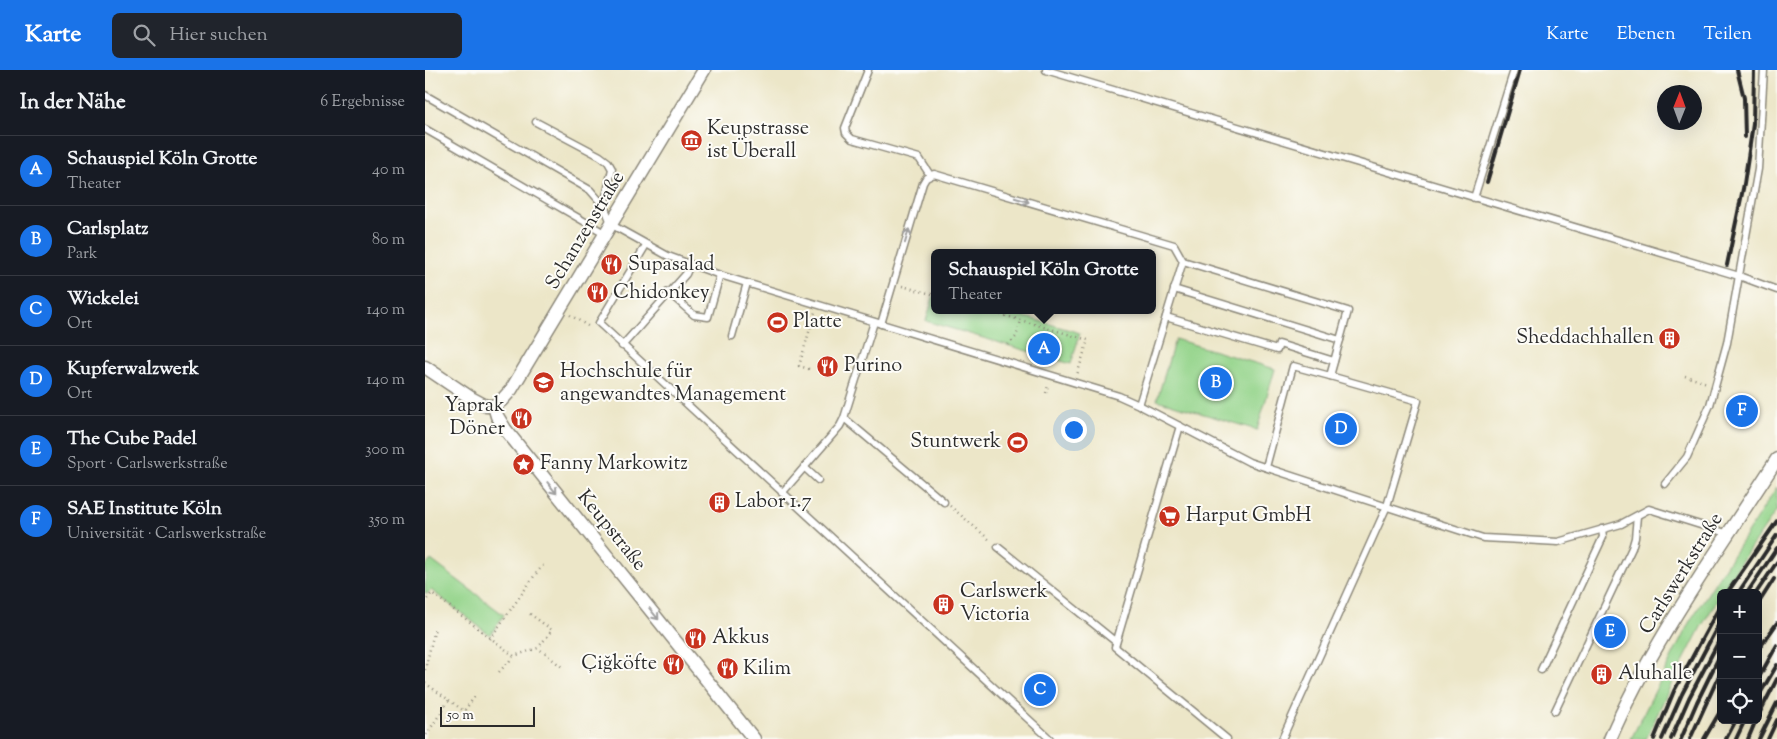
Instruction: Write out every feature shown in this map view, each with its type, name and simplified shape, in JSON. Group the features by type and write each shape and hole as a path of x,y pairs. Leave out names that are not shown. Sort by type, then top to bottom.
{"street":[{"name":"Schanzenstraße","path":"494,406 511,390 704,70"},
{"path":"425,367 485,406 494,406"},
{"name":"Keupstraße","path":"494,406 497,416 505,429 754,739"},
{"name":"Carlswerkstraße","path":"1610,739 1643,672 1685,597 1729,534 1777,459"}],"lane":[{"path":"868,70 845,128 846,133 851,140 919,158 930,175"},
{"path":"1046,70 1063,73 1474,198 1739,276 1777,290"},
{"path":"1474,198 1514,70"},
{"path":"1665,484 1687,457 1710,405 1727,343 1758,169 1763,70"},
{"path":"425,95 590,190 604,206"},
{"path":"536,122 608,162 612,169 604,206 609,230"},
{"path":"425,129 609,230 690,265 1119,396 1139,404 1249,462 1483,538 1558,542 1621,524 1649,509 1729,534"},
{"path":"782,493 840,426 844,418 893,283 923,183 930,175 937,174 1174,245 1183,261 1348,311 1330,376"},
{"path":"646,245 599,323 1050,739"},
{"path":"1139,404 1183,261"},
{"path":"622,346 686,274 690,265"},
{"path":"668,292 694,315 708,317 720,275"},
{"path":"731,336 747,283"},
{"path":"1174,289 1340,340"},
{"path":"1166,317 1277,350 1279,344 1335,361"},
{"path":"1266,467 1293,366 1419,401 1387,506 1282,739"},
{"path":"844,418 944,502"},
{"path":"1180,426 1115,647 1227,739"},
{"path":"804,468 818,480"},
{"path":"1555,711 1632,548 1637,516"},
{"path":"1541,670 1603,537 1602,529"},
{"path":"998,547 1116,642"}],"path":[{"path":"893,283 931,294"},
{"path":"560,309 595,330 599,323"},
{"path":"809,369 799,366 816,310"},
{"path":"1000,314 1088,340 1076,376"},
{"path":"1008,345 1016,337 1021,320"},
{"path":"1685,376 1715,385"},
{"path":"944,502 998,547"},
{"path":"490,638 545,563"},
{"path":"427,599 432,593 514,656"},
{"path":"499,672 514,656 538,648 552,630 530,614"},
{"path":"425,670 435,628"},
{"path":"538,648 562,667"},
{"path":"425,683 464,711 477,695"},
{"path":"425,737 449,700"}],"green space":[{"path":"931,304 931,314 1016,314 1080,333 1071,364 926,321"},
{"path":"1175,339 1275,369 1257,430 1157,400"},
{"path":"1777,487 1777,510 1724,589 1717,589 1717,601 1701,627 1669,689 1646,739 1631,739 1690,621"},
{"path":"431,560 504,615 490,635 431,590 427,594 425,593 425,567"}],"railway":[{"path":"1487,182 1520,70"},
{"path":"1737,70 1744,98 1745,137"},
{"path":"1727,265 1744,184 1753,124 1754,70"},
{"path":"1730,589 1777,521"},
{"path":"1741,589 1777,535"},
{"path":"1750,589 1777,548"},
{"path":"1759,589 1777,562"},
{"path":"1762,598 1774,579"},
{"path":"1654,739 1674,691 1717,611"},
{"path":"1762,644 1777,623"},
{"path":"1662,739 1682,694 1717,628"},
{"path":"1671,739 1689,698 1717,645"},
{"path":"1762,672 1777,645"},
{"path":"1681,739 1717,661"},
{"path":"1762,690 1777,665"},
{"path":"1690,739 1717,679"},
{"path":"1762,708 1777,679"},
{"path":"1759,739 1777,703"},
{"path":"1704,739 1717,717"},
{"path":"1768,739 1777,720"},
{"path":"1726,739 1734,724"},
{"path":"1736,739 1743,724"},
{"path":"1748,739 1754,724"}],"place":[{"name":"Keupstrasse ist Überall","path":"691,141"},
{"name":"Supasalad","path":"612,265"},
{"name":"Chidonkey","path":"597,293"},
{"name":"Platte","path":"777,322"},
{"name":"Sheddachhallen","path":"1670,338"},
{"name":"Schauspiel Köln Grotte","path":"1044,349"},
{"name":"Purino","path":"828,366"},
{"name":"Hochschule für angewandtes Management","path":"544,383"},
{"name":"Carlsplatz","path":"1216,383"},
{"name":"SAE Institute Köln","path":"1742,411"},
{"name":"Yaprak Döner","path":"521,418"},
{"name":"Kupferwalzwerk","path":"1341,429"},
{"name":"Stuntwerk","path":"1017,442"},
{"name":"Fanny Markowitz","path":"524,464"},
{"name":"Labor 1.7","path":"719,502"},
{"name":"Harput GmbH","path":"1170,516"},
{"name":"Carlswerk Victoria","path":"944,604"},
{"name":"The Cube Padel","path":"1610,632"},
{"name":"Akkus","path":"696,638"},
{"name":"Çiğköfte","path":"673,664"},
{"name":"Kilim","path":"727,669"},
{"name":"Aluhalle","path":"1602,674"},
{"name":"Wickelei","path":"1040,690"}]}
